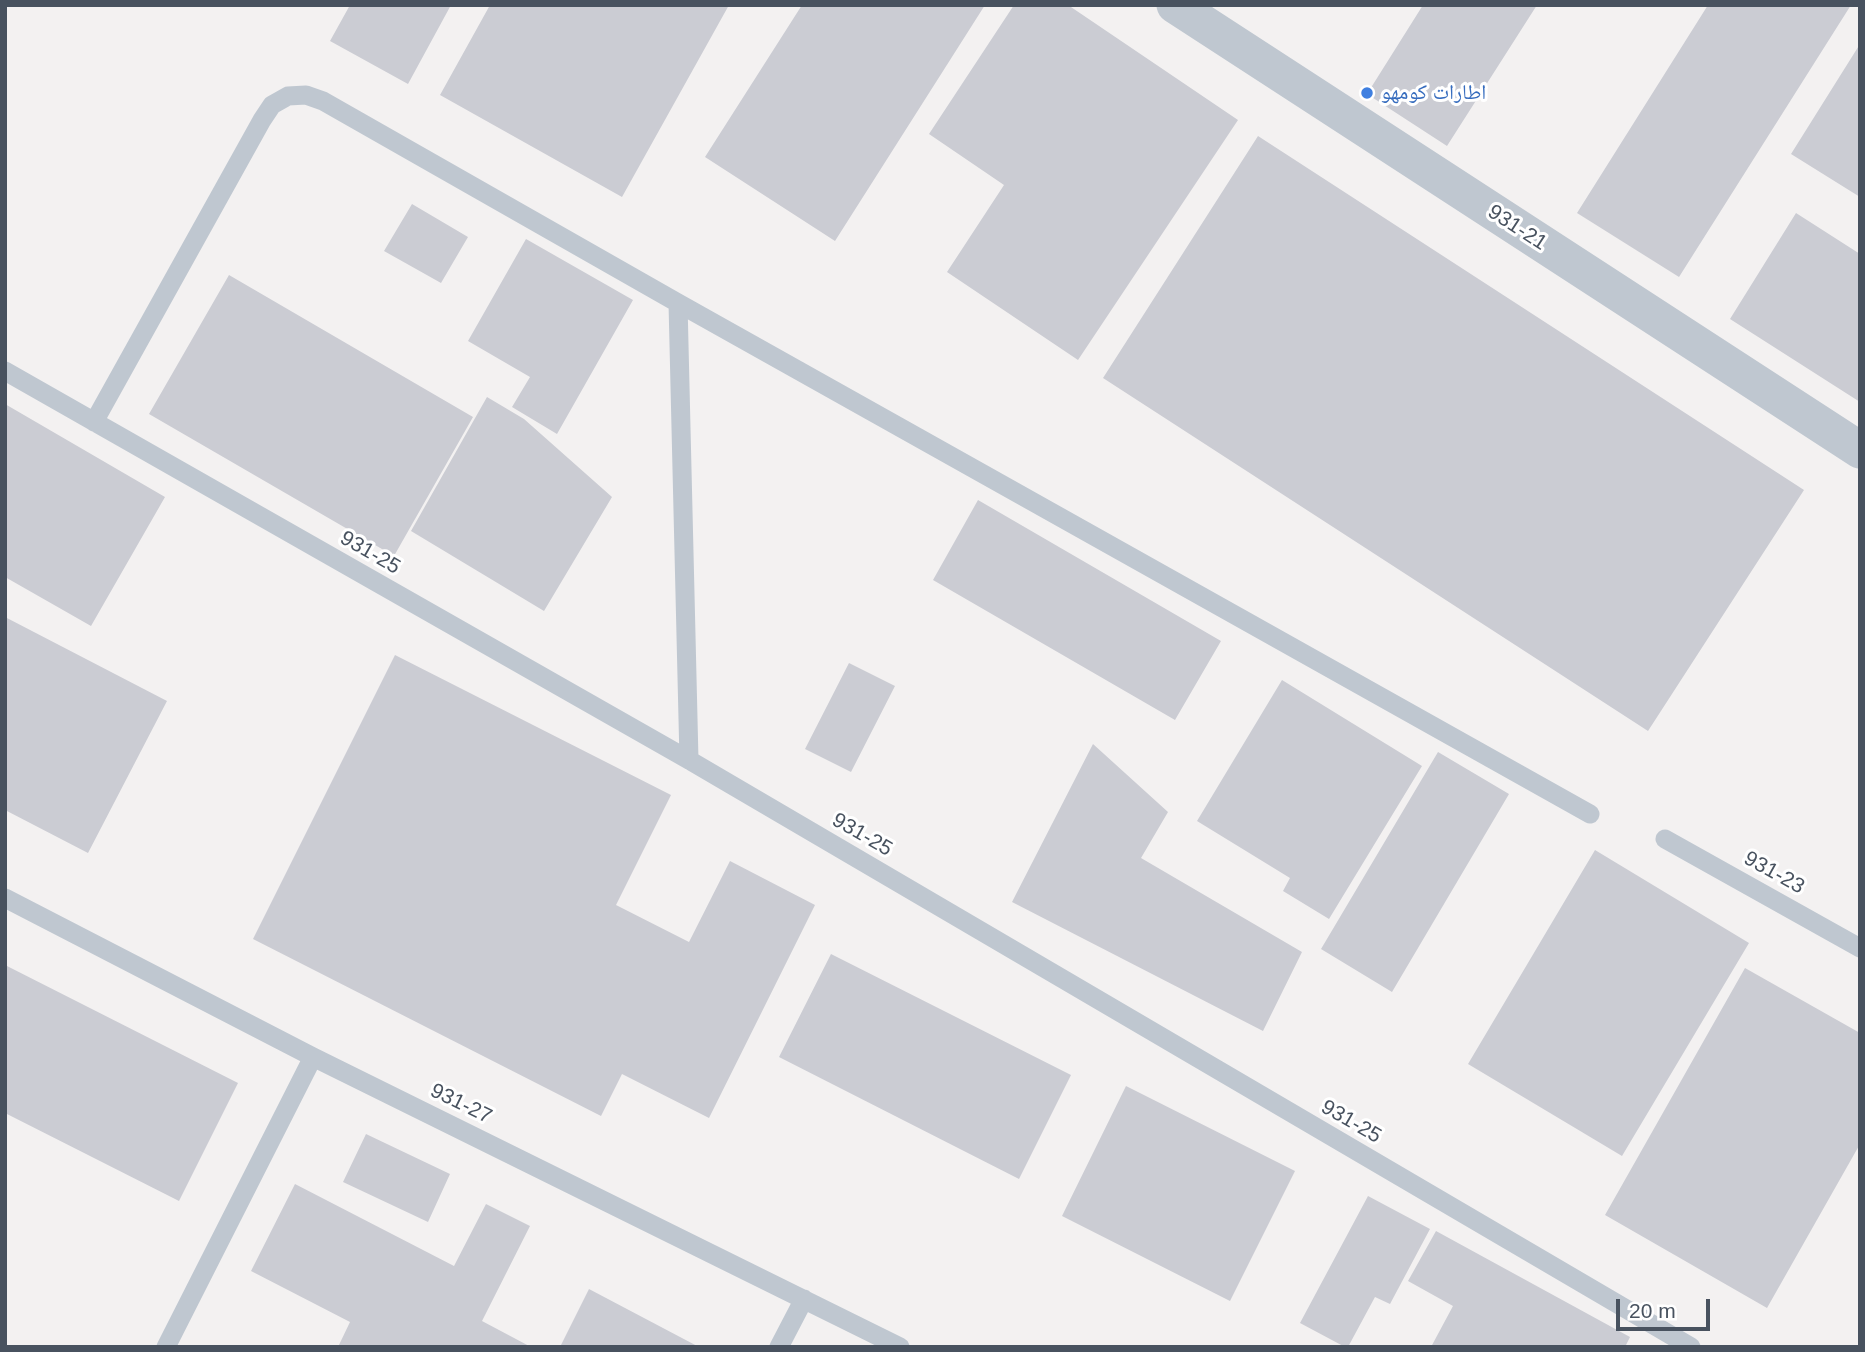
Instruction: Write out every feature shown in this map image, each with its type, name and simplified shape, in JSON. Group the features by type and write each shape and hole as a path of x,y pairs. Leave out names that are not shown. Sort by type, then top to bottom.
{"street":[{"name":"931-21","path":"1175,5 1860,450"}],"lane":[{"path":"94,422 262,120 272,105 288,96 306,95 323,101 1590,814"},
{"path":"678,303 689,760"},
{"name":"931-25","path":"5,371 689,760 1691,1347"},
{"name":"931-23","path":"1665,839 1860,948"},
{"name":"931-27","path":"5,898 313,1057 900,1347"},
{"path":"166,1347 313,1057"},
{"path":"779,1347 804,1299"}],"building":[{"path":"350,5 451,5 408,84 330,41"},
{"path":"490,5 729,5 622,197 440,95"},
{"path":"802,5 985,5 835,241 705,157"},
{"path":"1014,5 1068,5 1238,120 1078,360 947,272 1004,185 929,134"},
{"path":"1423,5 1537,5 1447,146 1367,94"},
{"path":"1708,5 1851,5 1679,277 1577,213"},
{"path":"1860,44 1860,197 1791,154"},
{"path":"1258,136 1804,490 1648,731 1103,378"},
{"path":"412,204 468,237 441,283 384,251"},
{"path":"1796,213 1860,254 1860,402 1730,319"},
{"path":"526,239 633,300 557,434 512,407 530,377 468,341"},
{"path":"229,275 473,417 394,556 149,414"},
{"path":"487,397 524,419 612,497 544,611 411,531"},
{"path":"5,404 165,497 91,626 5,577"},
{"path":"978,500 1221,641 1175,720 933,580"},
{"path":"5,617 167,701 88,853 5,810"},
{"path":"395,655 671,795 616,905 689,942 730,861 815,905 709,1118 622,1074 601,1116 253,939"},
{"path":"849,663 895,686 851,772 805,749"},
{"path":"1282,680 1422,766 1329,919 1283,891 1290,878 1197,821"},
{"path":"1093,744 1168,812 1141,858 1302,952 1263,1031 1012,902"},
{"path":"1438,752 1509,794 1392,992 1321,949"},
{"path":"1595,850 1749,943 1622,1156 1468,1064"},
{"path":"831,954 1071,1075 1019,1179 779,1057"},
{"path":"5,965 238,1083 179,1201 5,1113"},
{"path":"1745,968 1860,1033 1860,1144 1767,1308 1605,1215"},
{"path":"1126,1086 1295,1171 1230,1301 1062,1216"},
{"path":"366,1134 450,1174 428,1222 343,1182"},
{"path":"295,1184 454,1266 486,1204 530,1226 482,1321 531,1347 338,1347 350,1322 251,1271"},
{"path":"1368,1196 1430,1229 1390,1304 1375,1297 1348,1347 1345,1347 1300,1323"},
{"path":"1436,1231 1630,1337 1625,1347 1431,1347 1453,1306 1408,1281"},
{"path":"589,1289 699,1347 560,1347"}],"place":[{"name":"اطارات كومهو","path":"1367,93"}]}
